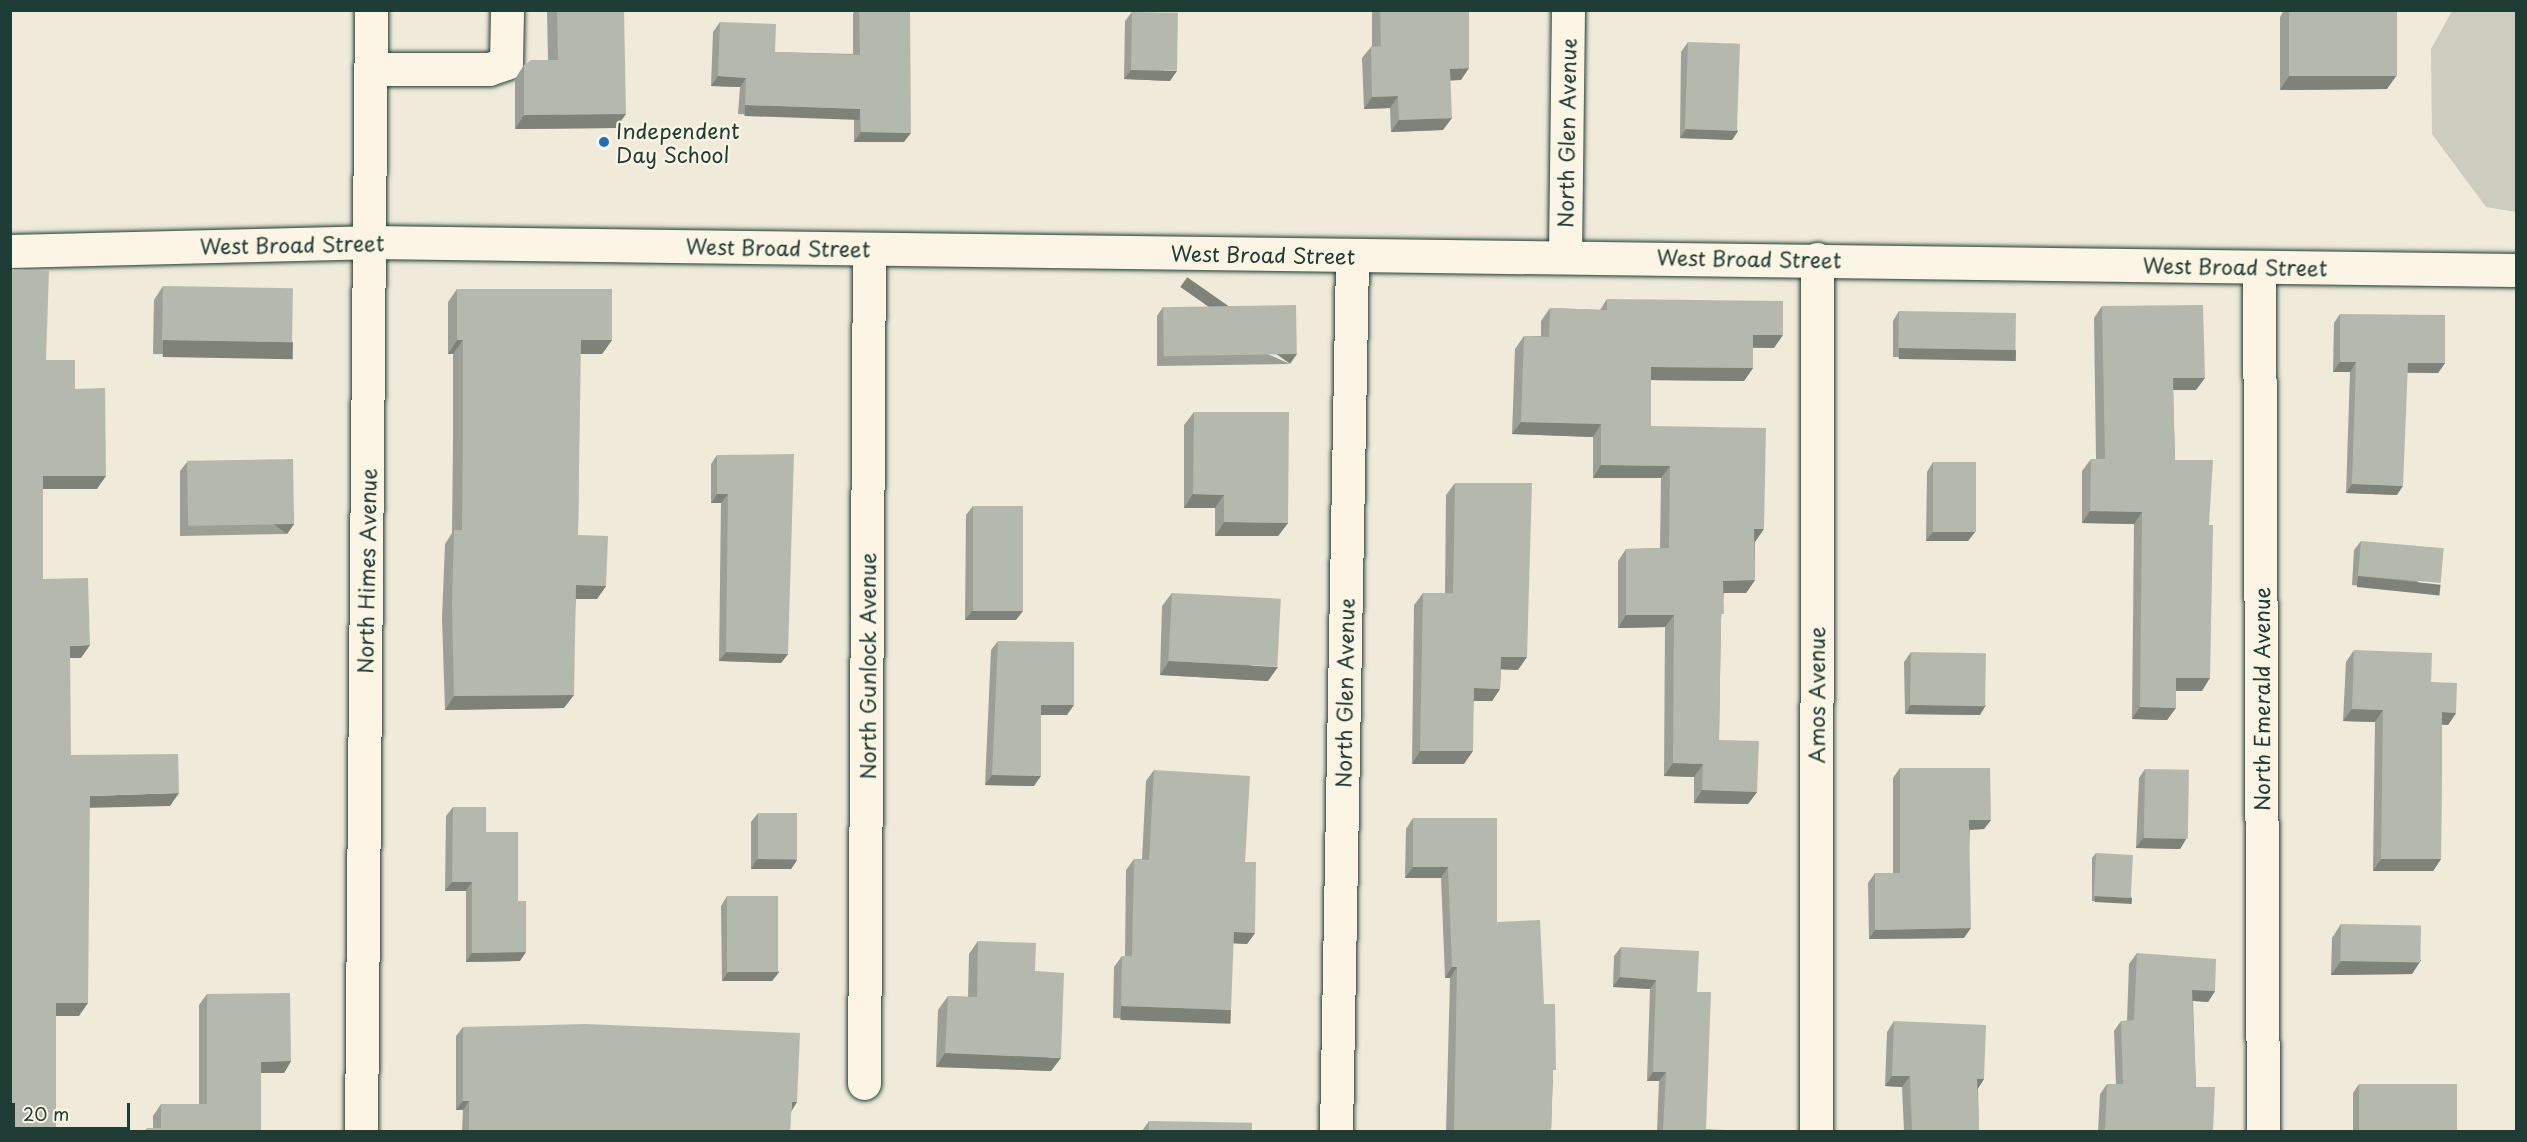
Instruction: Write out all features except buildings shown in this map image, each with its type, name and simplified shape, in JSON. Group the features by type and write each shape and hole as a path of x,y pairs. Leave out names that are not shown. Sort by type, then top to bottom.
{"street":[{"name":"North Himes Avenue","path":"361,1131 371,10"},
{"path":"370,69 489,69 506,63 507,10"},
{"name":"North Glen Avenue","path":"1565,255 1568,10"},
{"name":"West Broad Street","path":"10,251 369,242 1352,255 1565,255 2517,270"},
{"name":"North Gunlock Avenue","path":"864,1083 869,249"},
{"name":"North Glen Avenue","path":"1336,1131 1352,255"},
{"name":"Amos Avenue","path":"1816,259 1816,1131"},
{"name":"North Emerald Avenue","path":"2259,267 2263,1131"}],"shaded area":[{"path":"2452,11 2516,11 2516,212 2486,207 2432,134 2431,49"}],"place":[{"name":"Independent Day School","path":"604,142"}]}
